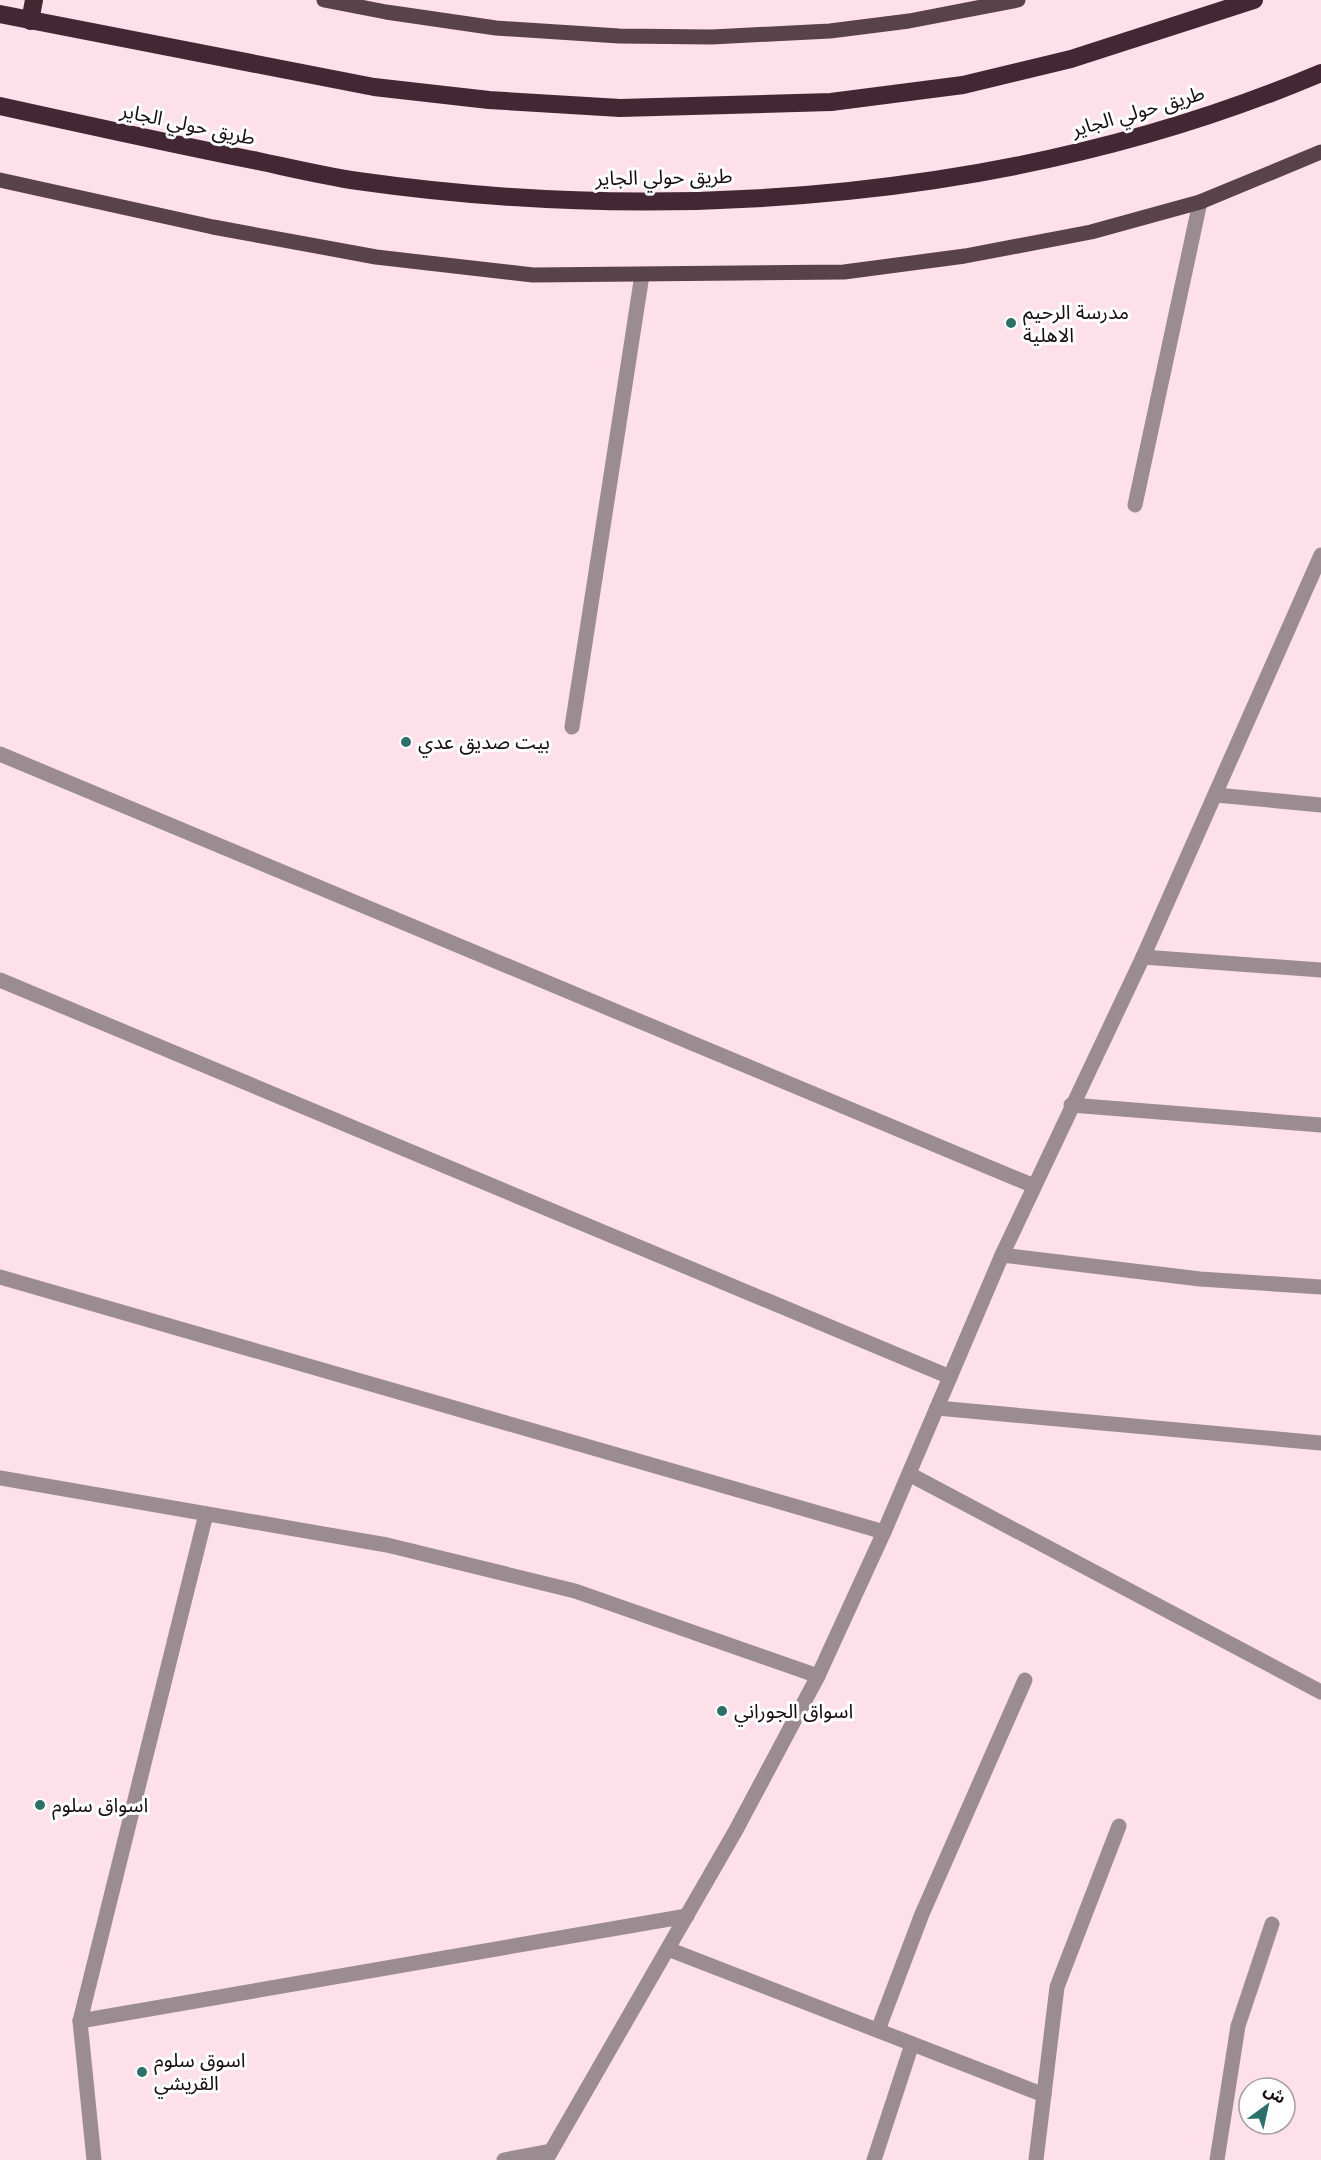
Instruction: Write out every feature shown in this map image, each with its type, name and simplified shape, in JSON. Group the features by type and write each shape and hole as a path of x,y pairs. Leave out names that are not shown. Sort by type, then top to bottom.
{"highway":[{"path":"30,21 34,0"},
{"path":"0,14 374,87 489,100 620,108 831,102 963,86 1071,59 1254,0"},
{"name":"طريق حولي الجاير","path":"0,106 194,149 366,182 480,196 604,202 725,200 838,192 982,173 1099,147 1202,117 1321,73"}],"main road":[{"path":"324,0 386,12 496,28 619,36 712,37 830,31 909,21 1018,0"},
{"path":"0,180 213,227 376,257 533,275 855,270 965,256 1091,232 1200,202 1321,152"}],"street":[{"path":"1135,505 1200,202"},
{"path":"572,727 642,274"},
{"path":"504,2160 549,2156 736,1830 818,1676 884,1532 1002,1256 1143,957 1321,555"},
{"path":"0,754 1034,1186"},
{"path":"1216,795 1321,805"},
{"path":"1143,957 1321,970"},
{"path":"0,980 950,1377"},
{"path":"1071,1106 1321,1125"},
{"path":"1002,1256 1200,1279 1321,1287"},
{"path":"0,1277 884,1532"},
{"path":"937,1408 1321,1443"},
{"path":"909,1474 1321,1692"},
{"path":"0,1478 387,1545 575,1591 818,1676"},
{"path":"94,2160 80,2021 206,1514"},
{"path":"878,2031 922,1914 1025,1680"},
{"path":"1036,2160 1057,1987 1119,1826"},
{"path":"80,2021 687,1916"},
{"path":"1217,2160 1238,2026 1272,1924"},
{"path":"668,1949 1044,2096"},
{"path":"874,2160 912,2044"}],"place":[{"name":"مدرسة الرحيم الاهلية","path":"1011,323"},
{"name":"بيت صديق عدي","path":"406,742"},
{"name":"اسواق الجوراني","path":"722,1711"},
{"name":"اسواق سلوم","path":"40,1805"},
{"name":"اسوق سلوم القريشي","path":"142,2072"}]}
